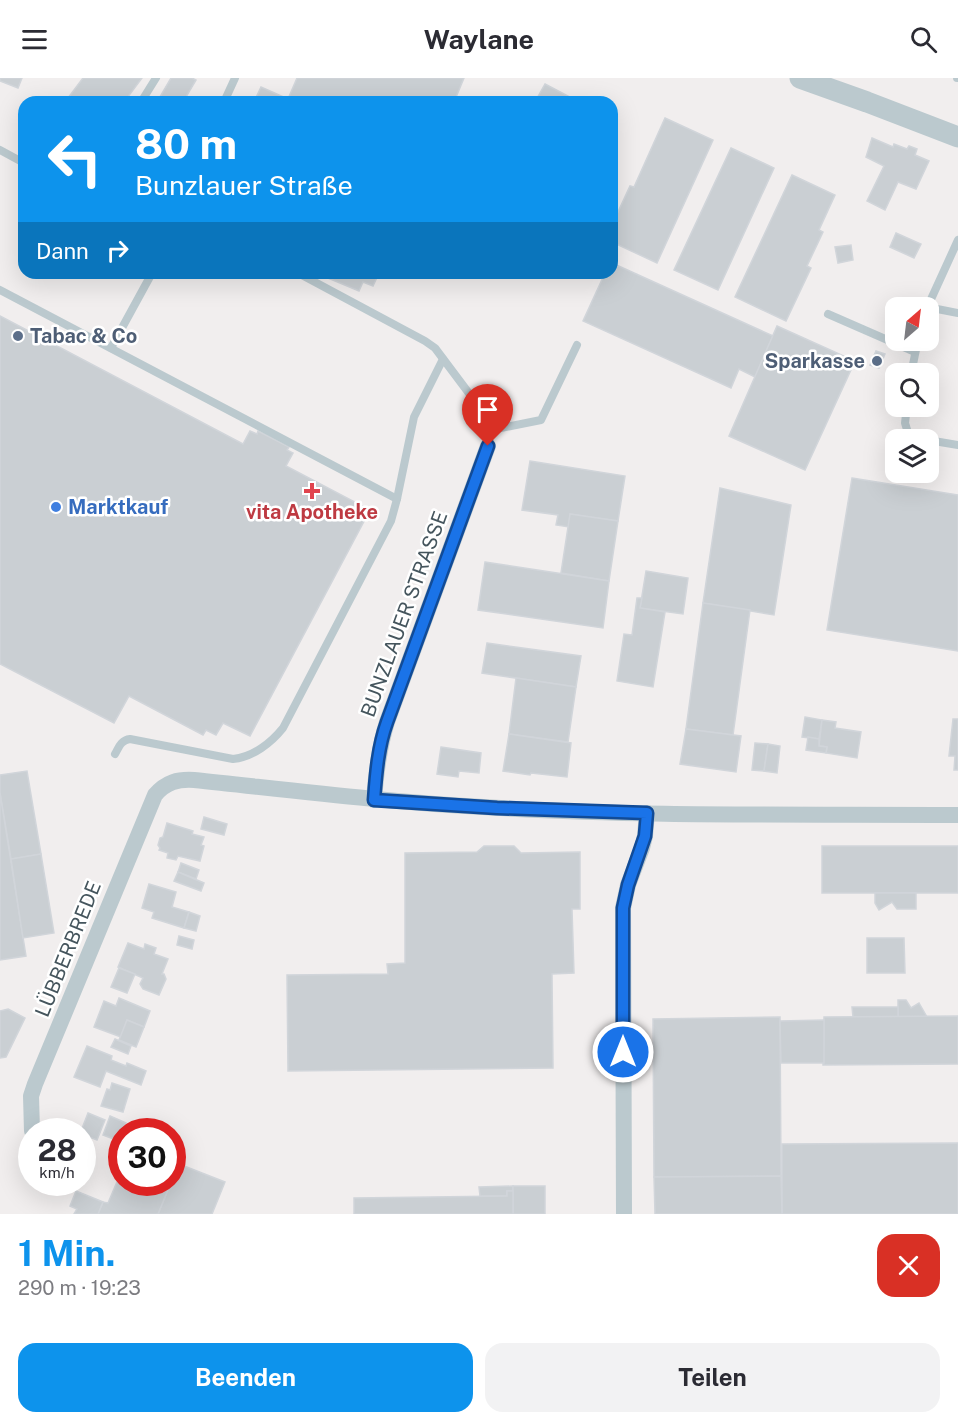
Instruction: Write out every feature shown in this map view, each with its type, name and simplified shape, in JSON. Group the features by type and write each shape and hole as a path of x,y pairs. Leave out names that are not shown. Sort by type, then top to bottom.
{"street":[{"path":"800,78 958,137"},
{"name":"BUNZLAUER STRASSE","path":"374,800 377,763 387,722 489,438"},
{"name":"LÜBBERBREDE","path":"32,1118 31,1096 35,1084 155,795 162,787 177,780 194,780 374,800"},
{"path":"374,800 497,808 647,813 958,814"},
{"path":"624,1214 623,908 628,885 644,842 647,813"}],"lane":[{"path":"145,96 156,78"},
{"path":"227,96 235,78"},
{"path":"0,150 18,160"},
{"path":"932,297 958,240"},
{"path":"111,348 149,279"},
{"path":"309,279 435,348 483,412 489,438 541,420 577,345"},
{"path":"0,290 398,499"},
{"path":"939,309 958,313"},
{"path":"828,314 915,352 913,363"},
{"path":"115,754 122,742 130,739 233,759 242,758 272,741 283,728 391,521 398,499 414,417 443,359"},
{"path":"939,442 958,445"}],"building":[{"path":"0,78 22,78 18,88 0,81"},
{"path":"83,78 142,78 128,96 70,96"},
{"path":"171,78 196,80 187,96 160,96"},
{"path":"297,78 464,78 456,96 289,96"},
{"path":"545,84 568,96 538,96"},
{"path":"261,87 281,96 257,96"},
{"path":"665,118 713,140 657,263 618,245 618,212 630,186 634,187"},
{"path":"872,138 893,147 894,144 907,149 909,146 917,149 915,155 929,161 916,189 898,182 885,210 867,201 884,166 866,157"},
{"path":"731,148 774,168 718,290 674,270"},
{"path":"792,175 835,195 819,230 823,232 807,266 811,268 786,321 735,297"},
{"path":"896,233 921,244 914,258 890,247"},
{"path":"851,245 853,260 838,263 835,247"},
{"path":"618,266 773,336 755,377 739,369 731,388 583,321 602,279 618,279"},
{"path":"330,279 376,279 373,286 363,282 359,291"},
{"path":"0,316 243,444 250,431 257,434 258,431 289,447 287,450 293,453 286,466 370,510 250,736 223,723 216,735 206,730 203,735 129,696 114,723 0,664"},
{"path":"777,326 855,361 805,470 729,436"},
{"path":"876,351 885,354 879,368 870,365"},
{"path":"530,461 625,476 618,521 570,514 569,527 556,525 558,515 522,510"},
{"path":"852,478 958,495 958,651 827,630"},
{"path":"720,488 791,505 774,615 703,603"},
{"path":"570,514 618,521 609,581 561,573"},
{"path":"485,562 609,581 603,628 478,610"},
{"path":"646,571 688,578 683,614 640,608"},
{"path":"637,598 642,598 640,608 665,612 653,687 617,681 624,634 632,635"},
{"path":"703,603 750,610 733,735 686,729"},
{"path":"487,643 581,656 576,687 482,673"},
{"path":"516,678 576,687 568,742 509,734"},
{"path":"805,717 822,720 819,739 802,737"},
{"path":"953,719 958,719 958,770 954,770 955,756 949,756"},
{"path":"822,720 836,722 835,728 861,732 857,758 826,753 827,747 819,746"},
{"path":"686,729 741,736 736,772 680,764"},
{"path":"509,734 571,743 567,777 503,771"},
{"path":"808,737 819,739 819,746 827,747 826,753 806,750"},
{"path":"755,743 768,744 764,771 752,770"},
{"path":"768,744 780,746 777,773 764,771"},
{"path":"441,747 481,753 479,773 459,771 458,777 437,774"},
{"path":"27,771 41,854 11,859 0,793 0,775"},
{"path":"0,793 26,956 0,960"},
{"path":"204,817 227,824 224,835 201,829"},
{"path":"167,823 204,837 200,861 178,856 176,860 167,858 168,853 159,850 160,838 163,837"},
{"path":"484,846 514,846 521,853 580,852 580,909 572,909 574,973 552,974 553,1068 288,1071 287,975 388,974 387,964 405,963 405,853 477,852"},
{"path":"822,846 958,846 958,893 822,893"},
{"path":"41,854 54,933 23,938 11,859"},
{"path":"181,863 199,870 196,879 178,872"},
{"path":"178,872 204,883 201,891 174,881"},
{"path":"149,884 176,892 172,907 189,912 184,928 152,918 154,912 142,908"},
{"path":"875,893 916,893 916,909 897,909 892,902 879,910 875,903"},
{"path":"189,912 200,916 196,931 184,928"},
{"path":"179,936 194,940 192,949 177,945"},
{"path":"867,938 904,938 905,973 867,973"},
{"path":"128,943 144,949 145,944 156,948 154,954 168,959 162,974 166,979 159,995 143,989 140,984 143,978 118,967"},
{"path":"119,968 135,974 127,993 111,987"},
{"path":"119,998 150,1011 144,1027 127,1020 121,1037 94,1027 104,1001 116,1006"},
{"path":"898,1000 906,1000 911,1008 919,1003 927,1017 898,1017"},
{"path":"852,1007 898,1007 898,1017 853,1017"},
{"path":"8,1009 25,1018 6,1057 0,1058 0,1011"},
{"path":"958,1016 958,1064 823,1065 824,1017"},
{"path":"780,1017 781,1176 654,1177 653,1019"},
{"path":"127,1020 144,1027 136,1047 119,1040"},
{"path":"824,1020 824,1063 781,1063 780,1021"},
{"path":"115,1039 131,1046 128,1054 111,1047"},
{"path":"87,1046 112,1056 111,1060 126,1066 127,1063 146,1071 141,1085 106,1071 100,1087 74,1077"},
{"path":"112,1083 130,1089 123,1112 101,1106 107,1089 110,1090"},
{"path":"88,1113 105,1120 97,1140 96,1118 86,1118"},
{"path":"108,1121 108,1137 103,1135"},
{"path":"958,1143 958,1214 782,1214 782,1144"},
{"path":"186,1167 225,1182 212,1214 158,1214 166,1196 186,1196"},
{"path":"781,1176 782,1214 655,1214 654,1177"},
{"path":"513,1186 513,1191 507,1191 507,1196 480,1196 479,1187"},
{"path":"513,1186 545,1186 545,1214 513,1214"},
{"path":"507,1191 513,1191 513,1214 354,1214 354,1198 507,1196"},
{"path":"74,1196 88,1196 103,1202 98,1214 74,1214 77,1209 70,1206"},
{"path":"111,1196 165,1196 158,1214 98,1214 103,1202 108,1203"}],"place":[{"name":"Tabac & Co","path":"18,336"},
{"name":"Sparkasse","path":"877,361"},
{"name":"vita Apotheke","path":"312,491"},
{"name":"Marktkauf","path":"56,507"}],"route":[{"path":"488,446 387,722 377,763 374,800 497,808 647,813 642,848 628,885 623,908 623,1052"}]}
